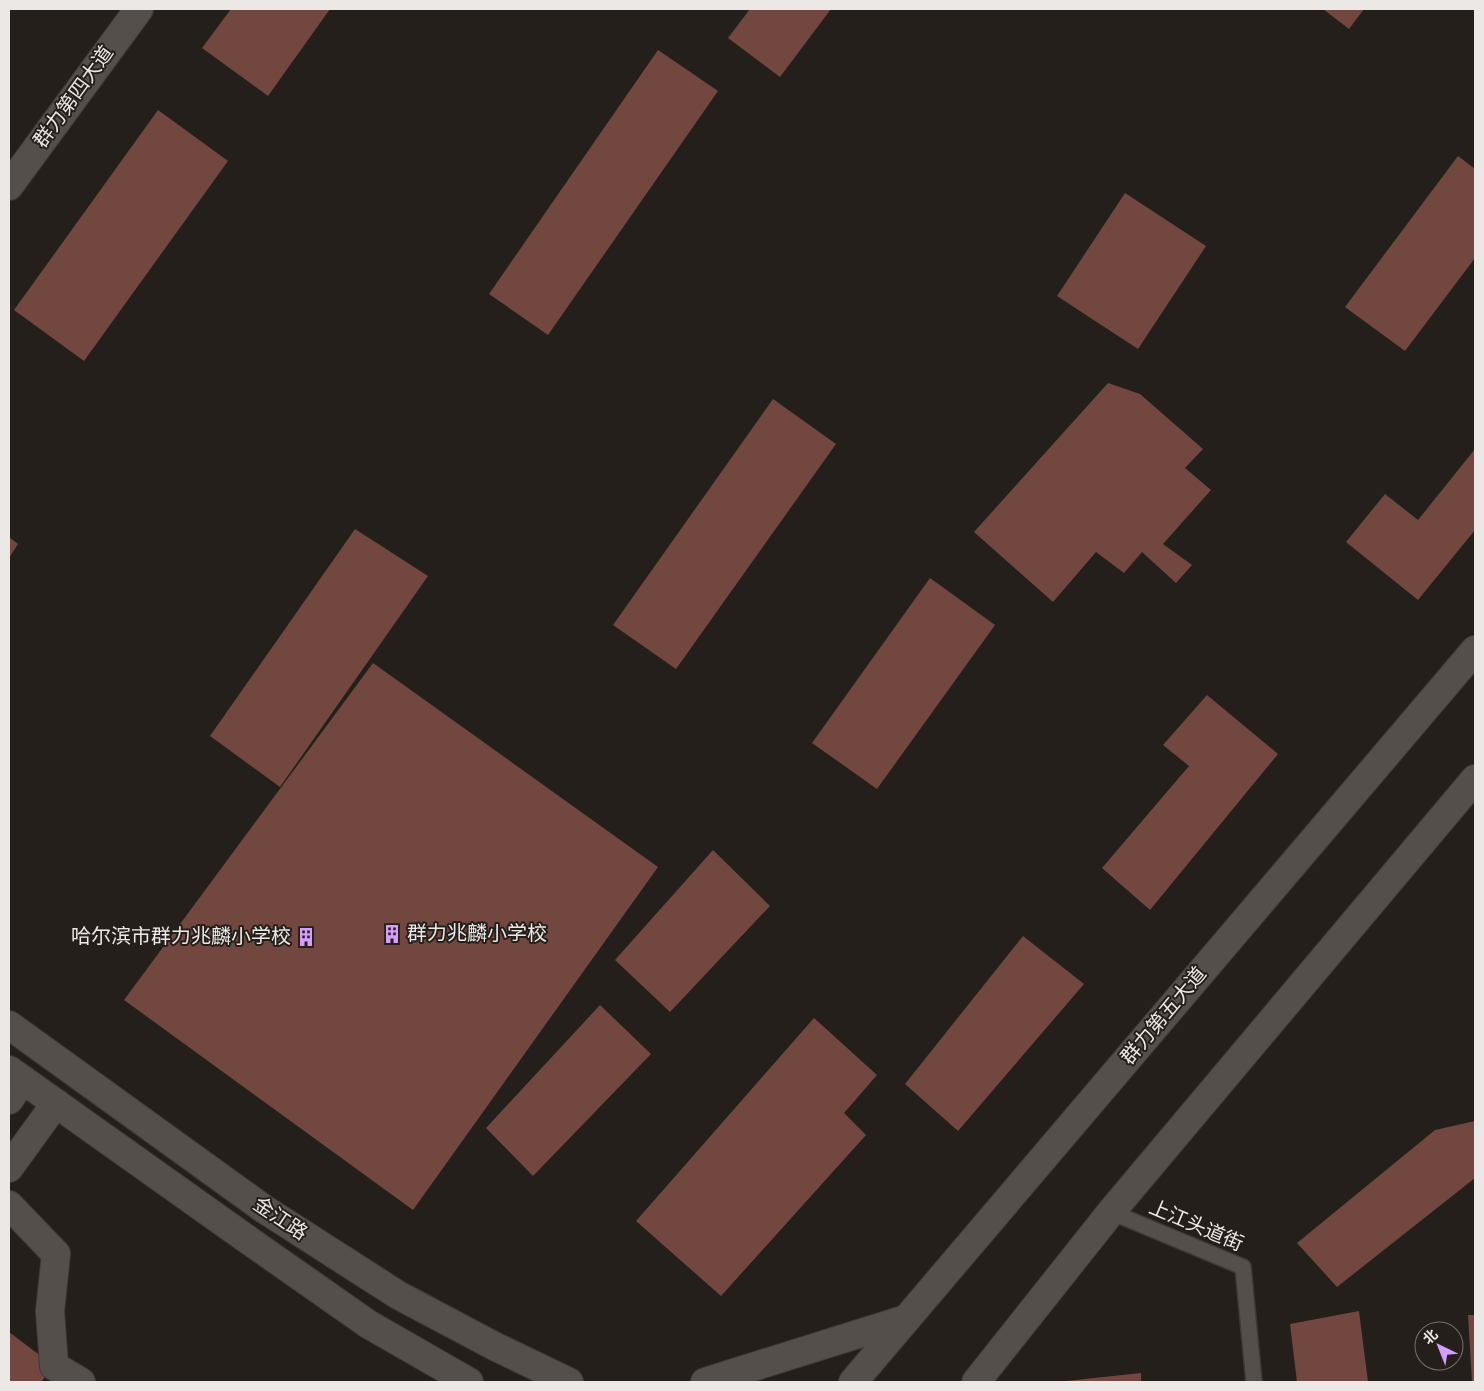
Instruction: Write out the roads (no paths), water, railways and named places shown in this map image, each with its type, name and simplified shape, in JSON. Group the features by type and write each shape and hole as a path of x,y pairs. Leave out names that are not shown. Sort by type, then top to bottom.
{"main road":[{"name":"群力第四大道","path":"9,186 139,9"},
{"name":"群力第五大道","path":"853,1382 1475,650"},
{"path":"976,1382 1111,1212 1475,778"},
{"name":"金江路","path":"9,1025 264,1209 398,1295 496,1347 569,1382"},
{"name":"金江路","path":"13,1083 56,1103 368,1324 469,1382"},
{"path":"9,1168 56,1103"},
{"path":"9,1206 56,1254 50,1312 54,1366 81,1382"},
{"path":"704,1382 906,1320"}],"lane":[{"name":"上江头道街","path":"1111,1212 1243,1268 1254,1382"}],"place":[{"name":"群力兆麟小学校","path":"392,934"},
{"name":"哈尔滨市群力兆麟小学校","path":"306,937"}]}
